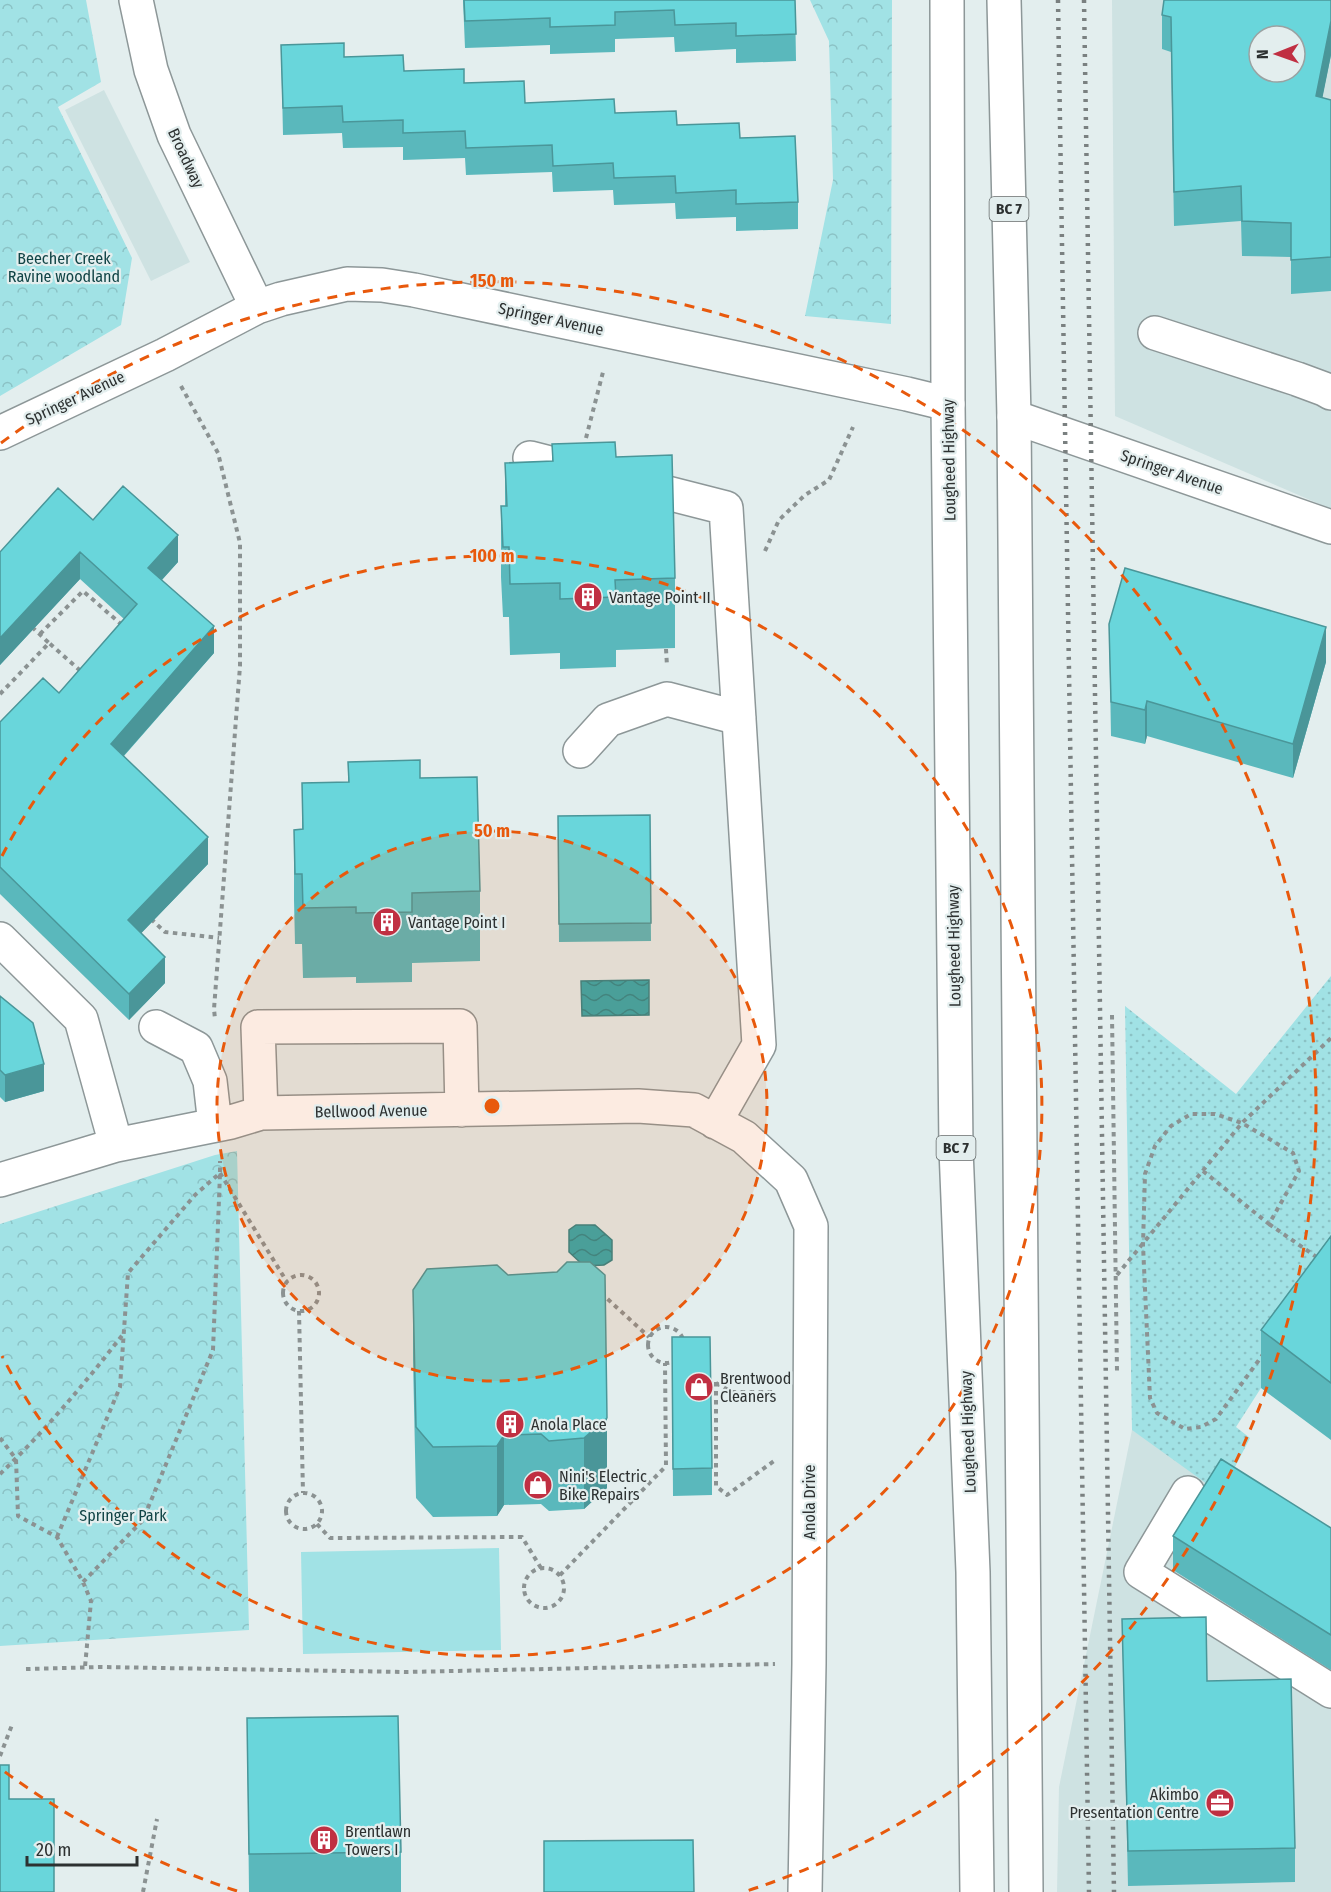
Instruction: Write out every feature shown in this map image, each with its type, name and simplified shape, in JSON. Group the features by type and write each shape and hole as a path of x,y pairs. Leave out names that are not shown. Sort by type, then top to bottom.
{"main road":[{"name":"Broadway","path":"136,0 151,70 174,135 257,307"},
{"name":"Lougheed Highway","path":"947,0 948,404 956,1149 974,1572 977,1892"},
{"name":"BC 7","path":"1004,0 1014,417 1026,1892"},
{"name":"Springer Avenue","path":"0,433 165,355 257,307 281,299 347,285 403,288 948,404"},
{"path":"1155,333 1297,379 1331,393"},
{"name":"Springer Avenue","path":"1014,417 1331,526"},
{"path":"531,458 726,508 759,1045 715,1122"},
{"path":"580,752 609,720 668,699 739,718"},
{"path":"0,939 81,1019 116,1145"},
{"path":"235,1120 258,1027 460,1026 462,1110"},
{"path":"156,1027 196,1048 210,1081 235,1120"},
{"name":"Bellwood Avenue","path":"0,1180 116,1145 235,1120 462,1110 638,1106 694,1110 744,1137"},
{"name":"Anola Drive","path":"744,1137 791,1179 811,1226 805,1892"},
{"path":"1188,1493 1141,1572 1331,1691"}],"path":[{"path":"165,355 218,453 240,543 240,666 214,1009 216,1020"},
{"path":"585,442 603,372"},
{"path":"729,564 761,562 779,520 805,495 829,480 853,428"},
{"path":"40,634 83,591 125,628"},
{"path":"24,620 87,676"},
{"path":"0,694 49,643"},
{"path":"73,679 89,664"},
{"path":"148,915 165,932 219,938"},
{"path":"1112,1014 1118,1372"},
{"path":"1116,1276 1242,1123 1331,1038"},
{"path":"1265,1352 1216,1419 1201,1428 1185,1429 1157,1413 1150,1398 1143,1245 1145,1174 1155,1146 1171,1126 1191,1114 1215,1114 1242,1123 1293,1153 1299,1171 1269,1224"},
{"path":"83,1582 143,1520 213,1350 219,1148 235,1120"},
{"path":"1203,1171 1269,1224 1320,1260"},
{"path":"220,1173 287,1282"},
{"path":"57,1537 120,1387 128,1273 195,1195 220,1173"},
{"path":"297,1275 304,1275 314,1281 318,1286 319,1298 316,1304 312,1308 294,1310 286,1303 283,1292 287,1282 297,1275"},
{"path":"592,1293 601,1293 649,1337"},
{"path":"299,1311 303,1493"},
{"path":"663,1326 675,1329 683,1338 684,1350 677,1360 665,1363 654,1359 650,1355 649,1337 652,1332 663,1326"},
{"path":"0,1474 16,1459 124,1333"},
{"path":"560,1575 666,1466 665,1363"},
{"path":"780,1457 727,1495 716,1486 716,1382 732,1392 781,1392"},
{"path":"0,1438 16,1459 18,1516 57,1537 83,1582 91,1601 85,1667"},
{"path":"303,1493 315,1496 322,1513 317,1524 307,1529 291,1524 286,1508 292,1497 303,1493"},
{"path":"317,1524 330,1538 522,1537 541,1568"},
{"path":"541,1568 554,1570 560,1575 565,1587 561,1600 550,1608 538,1608 527,1599 524,1587 529,1575 541,1568"},
{"path":"26,1669 85,1667 407,1672 808,1664"},
{"path":"0,1756 12,1725"},
{"path":"143,1892 157,1819"}],"shaded area":[{"path":"1112,0 1331,0 1331,509 1115,416"},
{"path":"104,90 190,262 151,281 65,110"},
{"path":"1132,1430 1331,1554 1331,1892 1057,1892 1059,1787"}],"green space":[{"name":"Beecher Creek Ravine woodland","path":"0,0 86,0 101,82 58,107 132,258 121,325 0,396"},
{"path":"810,0 892,0 891,324 805,316 833,180 829,41"},
{"path":"1331,976 1331,1293 1261,1388 1236,1427 1250,1438 1221,1494 1132,1430 1125,1006 1236,1094"},
{"name":"Springer Park","path":"237,1151 249,1630 0,1646 0,1224 215,1155"},
{"path":"499,1548 501,1650 303,1654 301,1552"}],"water":[{"path":"649,980 649,1015 582,1016 581,981"},
{"path":"576,1225 595,1225 612,1240 612,1260 604,1265 584,1266 569,1252 569,1230"}],"building":[{"path":"464,0 795,0 796,34 736,36 736,23 675,25 674,10 615,12 615,25 550,27 550,18 465,21"},
{"path":"1164,0 1331,0 1331,21 1316,96 1331,100 1331,257 1291,260 1291,223 1242,221 1241,186 1174,192 1171,17 1162,15"},
{"path":"344,43 344,57 403,55 404,71 464,69 464,83 524,81 525,103 614,99 615,113 676,111 677,125 739,123 740,138 795,136 798,202 736,204 736,190 676,193 675,176 614,178 613,163 553,166 552,145 466,148 465,131 403,133 403,120 343,122 342,106 283,108 281,45"},
{"path":"615,442 616,457 672,455 675,578 615,580 616,597 560,599 560,583 510,584 509,547 503,547 501,506 507,506 505,463 553,461 552,444"},
{"path":"123,486 178,535 148,568 214,626 111,744 208,837 128,920 165,957 129,994 0,867 0,722 43,678 59,693 137,604 80,552 0,638 0,552 58,488 93,520"},
{"path":"1125,568 1326,627 1293,744 1147,701 1145,710 1111,702 1109,624"},
{"path":"420,760 420,778 477,777 480,891 412,893 412,912 356,913 356,907 303,908 302,874 295,874 294,830 303,829 302,783 349,782 348,762"},
{"path":"650,815 651,923 559,924 558,816"},
{"path":"0,996 33,1023 44,1064 5,1075 0,1070"},
{"path":"1331,1236 1331,1383 1261,1330"},
{"path":"567,1262 590,1262 605,1275 607,1418 584,1438 549,1441 541,1434 504,1435 497,1446 433,1447 416,1427 413,1290 427,1269 497,1265 508,1275 557,1272"},
{"path":"672,1337 710,1337 712,1468 673,1469"},
{"path":"1221,1459 1331,1528 1331,1635 1173,1536"},
{"path":"1206,1617 1207,1681 1291,1679 1295,1848 1128,1851 1122,1619"},
{"path":"398,1716 401,1852 249,1854 247,1718"},
{"path":"0,1765 9,1765 9,1799 54,1799 54,1892 0,1892"},
{"path":"693,1840 694,1892 544,1892 544,1841"}],"railway":[{"path":"1058,0 1089,1892"},
{"path":"1084,0 1114,1892"}],"place":[{"name":"Vantage Point II","path":"588,597"},
{"name":"Vantage Point I","path":"387,922"},
{"name":"Brentwood Cleaners","path":"699,1387"},
{"name":"Anola Place","path":"510,1424"},
{"name":"Nini's Electric Bike Repairs","path":"538,1485"},
{"name":"Akimbo Presentation Centre","path":"1220,1803"},
{"name":"Brentlawn Towers I","path":"324,1840"}]}
